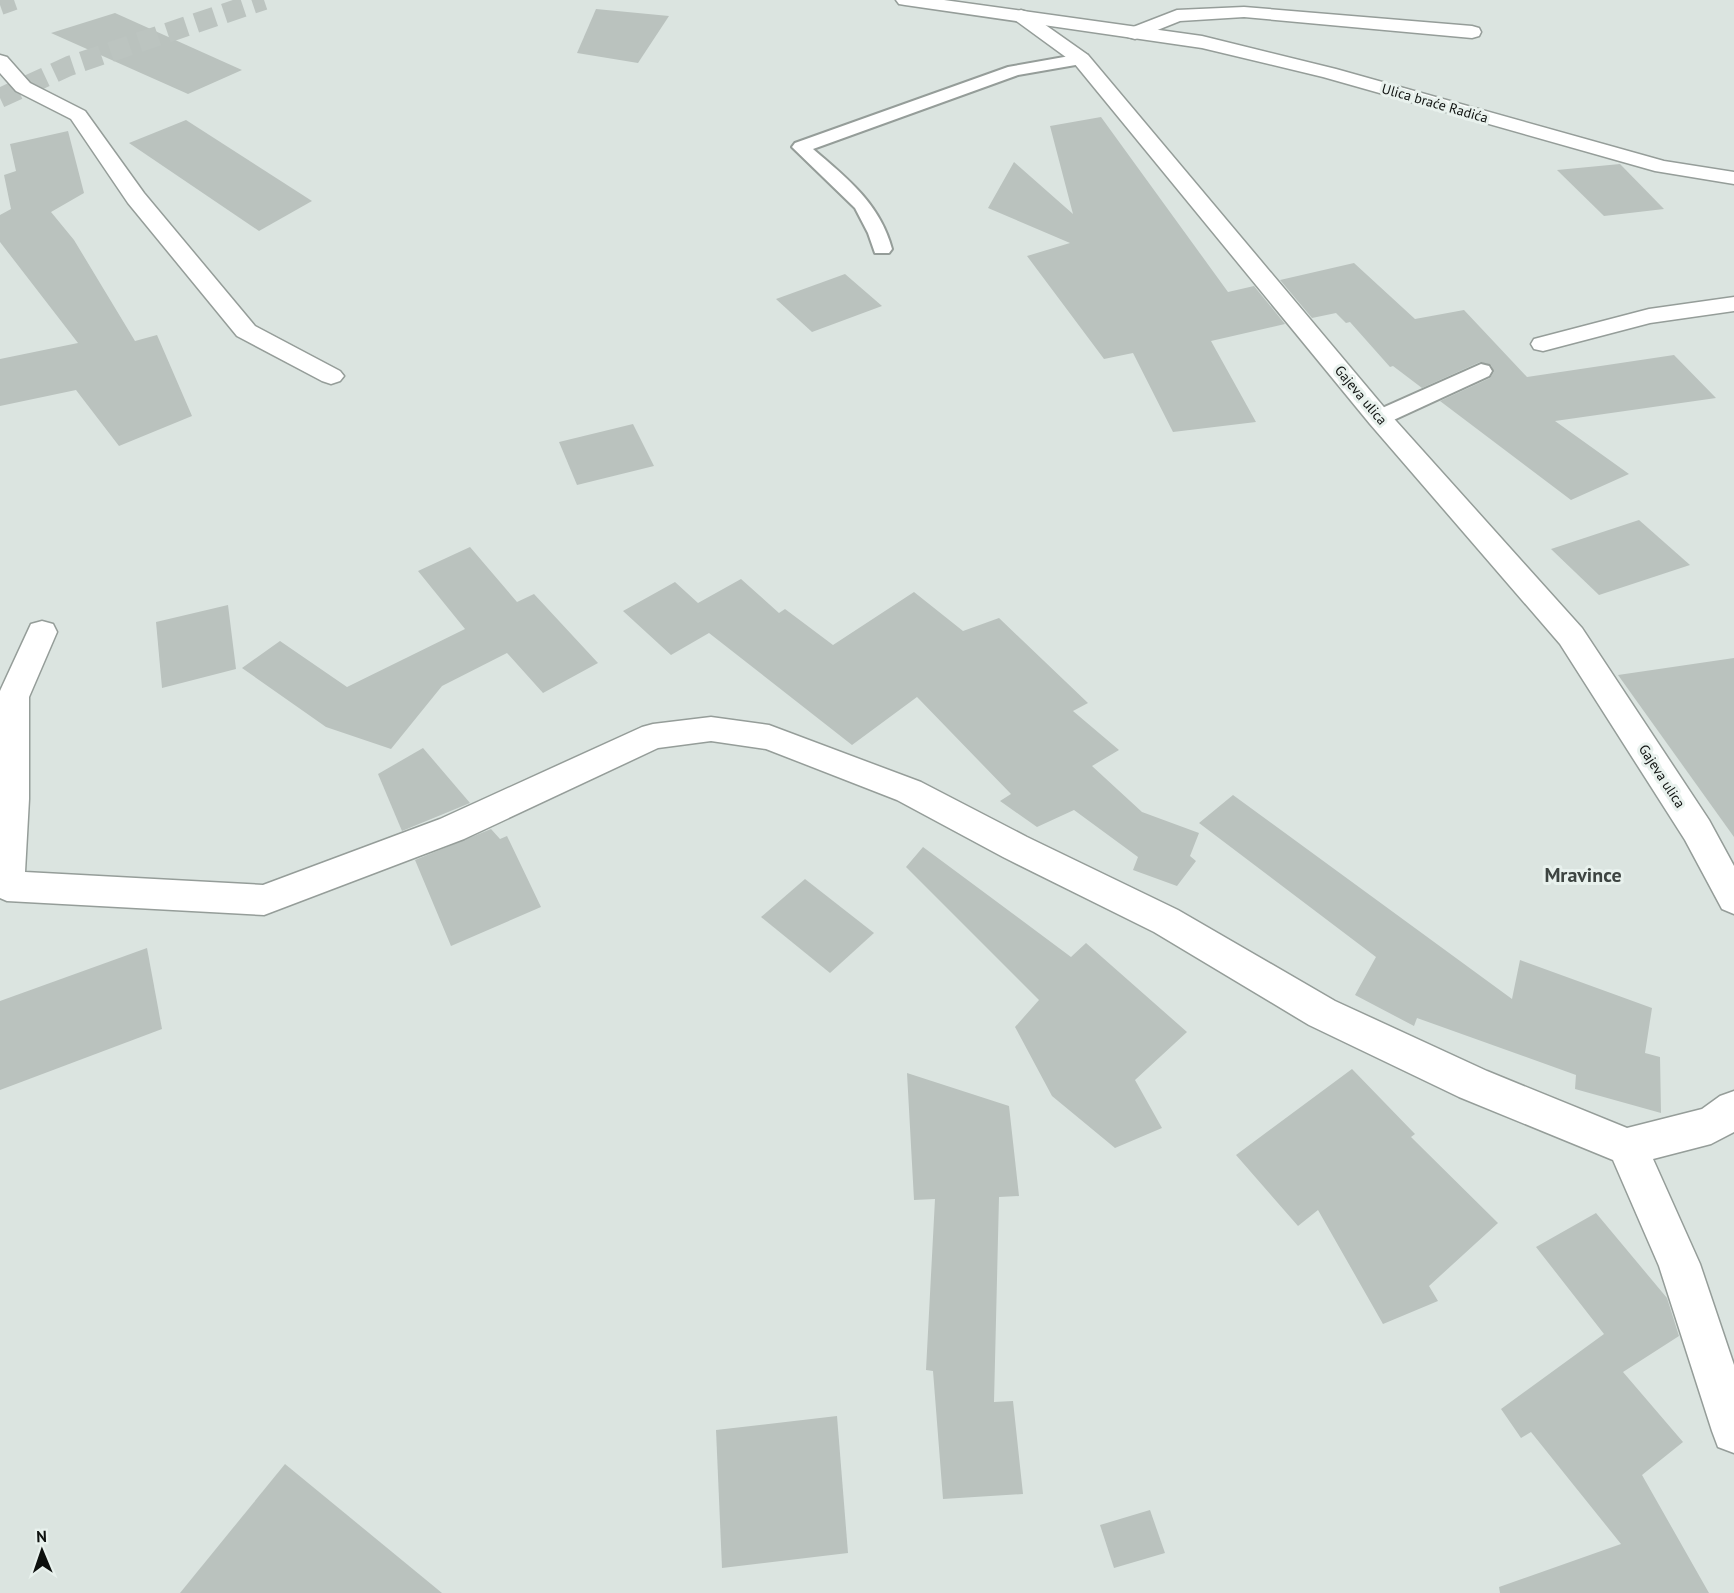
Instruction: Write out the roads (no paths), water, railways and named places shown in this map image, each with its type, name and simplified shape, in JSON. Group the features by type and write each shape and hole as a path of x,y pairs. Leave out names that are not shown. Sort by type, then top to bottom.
{"street":[{"name":"Gajeva ulica","path":"905,0 1021,16 1081,59 1379,418 1571,636 1697,830 1734,899"},
{"path":"1135,33 1177,16 1244,12 1472,32"},
{"name":"Ulica braće Radića","path":"1021,16 1225,48 1329,73 1662,167 1734,178"},
{"path":"0,61 23,87 78,115 136,198 246,331 331,376"},
{"path":"1543,344 1649,316 1734,304"},
{"path":"42,632 13,697 12,800 4,890 264,900 452,829 653,736 711,729 769,737 909,791 1015,847 1166,921 1322,1013 1473,1084 1628,1147 1711,1125 1734,1109"},
{"path":"1628,1147 1679,1264 1734,1431"}],"lane":[{"path":"882,249 880,232 863,204 801,147 1014,70 1081,59"},
{"path":"1379,418 1481,371"}],"tunnel":[{"path":"0,5 14,0"},
{"path":"0,98 69,66 264,0"}],"district":[{"name":"Mravince","path":"1583,875"}]}
